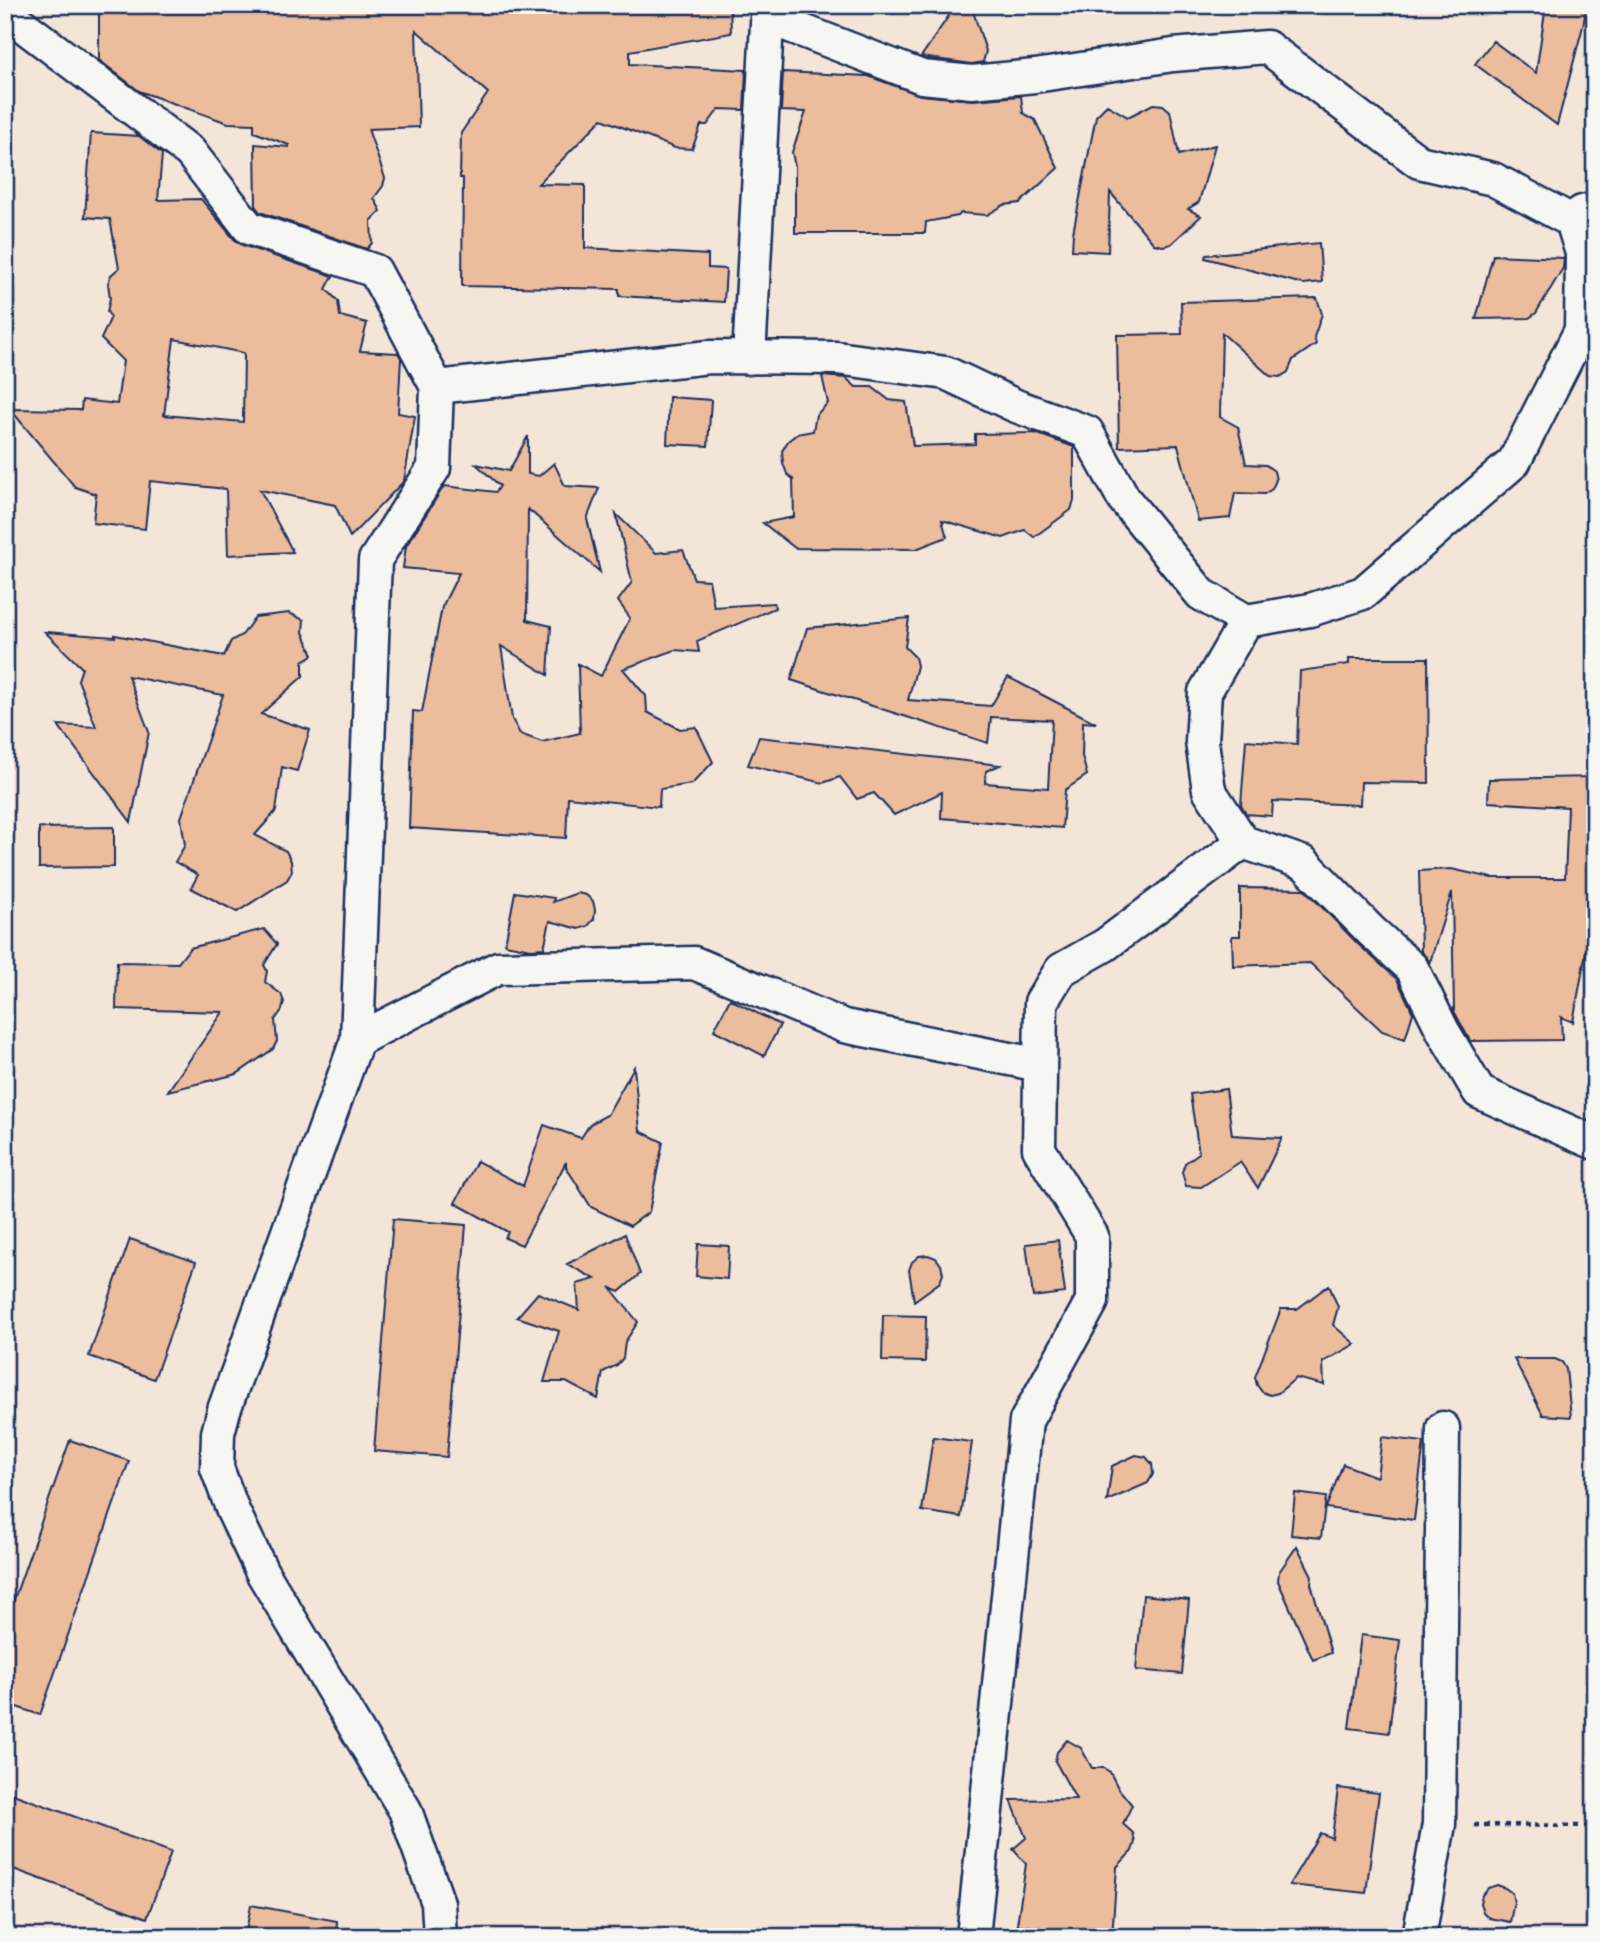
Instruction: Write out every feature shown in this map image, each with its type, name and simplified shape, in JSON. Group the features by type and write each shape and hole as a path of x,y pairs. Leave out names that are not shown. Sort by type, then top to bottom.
{"street":[{"path":"437,387 709,357 749,358 837,358 946,373 1016,406 1087,432 1124,499 1201,594 1246,621 1310,610 1363,593 1514,462 1581,330 1583,215 1493,179 1419,162 1267,47 1172,54 1035,76 972,82 922,77 768,11 749,358"},
{"path":"5,12 190,152 249,228 375,271 437,387 434,468 375,560 357,1040 225,1410 219,1433 217,1468 233,1511 262,1572 405,1810 438,1903 440,1937"},
{"path":"1246,621 1205,692 1202,742 1209,790 1243,842 1304,863 1412,968 1443,1031 1479,1092 1595,1143"},
{"path":"972,1937 1026,1421 1092,1301 1092,1236 1039,1149 1041,1002 1061,970 1105,944 1243,842"},
{"path":"357,1040 498,968 694,963 844,1026 1040,1065"},
{"path":"1419,1937 1438,1824 1443,1428"}],"path":[{"path":"1438,1824 1595,1826"}],"building":[{"path":"99,5 730,5 731,33 630,51 630,64 746,70 744,110 719,109 707,125 701,125 692,149 675,148 602,119 538,184 585,185 585,248 708,255 708,268 726,269 724,302 619,296 619,289 462,286 461,133 488,93 416,30 419,127 368,129 385,178 383,186 374,198 381,211 371,221 372,243 367,249 260,212 256,207 255,144 289,145 254,132 254,124 228,123 139,91 99,60"},
{"path":"956,5 971,5 986,51 983,62 972,64 921,57"},
{"path":"1546,5 1587,5 1557,125 1475,64 1493,41 1536,73"},
{"path":"783,72 868,76 920,95 973,100 1021,96 1023,113 1035,120 1058,168 1020,203 1004,205 987,215 961,213 958,216 926,222 925,233 795,233 795,167 792,152 806,112 781,111"},
{"path":"1153,104 1163,105 1170,111 1179,155 1215,145 1199,202 1188,209 1201,216 1171,244 1154,244 1110,192 1108,252 1072,250 1096,116 1107,105 1128,117"},
{"path":"91,133 139,136 162,154 158,200 201,199 242,245 333,276 326,289 338,301 340,316 367,323 360,351 398,353 401,358 398,413 415,416 404,481 350,537 335,505 260,490 293,552 228,555 226,489 150,481 145,529 93,523 96,494 75,487 10,409 81,410 82,400 117,404 123,361 101,339 111,317 107,312 110,298 108,283 111,275 119,268 110,219 85,217","holes":["174,339 244,353 243,422 164,415"]},
{"path":"1319,243 1322,282 1303,284 1205,258 1206,255"},
{"path":"1493,255 1564,258 1563,268 1536,313 1529,318 1476,319"},
{"path":"1317,298 1322,314 1314,337 1316,344 1293,360 1288,372 1280,377 1270,376 1222,333 1220,417 1238,427 1246,464 1266,465 1274,471 1276,480 1272,489 1264,494 1235,493 1230,518 1198,521 1178,445 1119,447 1117,335 1182,334 1181,302"},
{"path":"822,376 846,378 856,387 872,387 889,400 906,402 913,446 975,444 975,434 1035,433 1074,447 1074,500 1071,510 1034,537 1025,530 1003,538 942,520 947,537 916,549 795,548 763,523 794,517 793,479 787,474 782,451 788,441 797,434 813,431 816,415 828,403"},
{"path":"669,397 711,400 708,446 667,444"},
{"path":"528,436 528,474 539,476 554,463 565,486 599,488 587,519 600,572 528,509 527,620 551,626 548,675 501,646 512,719 520,734 542,742 580,733 578,664 601,676 630,618 618,601 632,582 616,514 656,553 683,550 694,579 709,580 714,607 774,603 775,608 697,641 699,652 675,650 623,669 646,696 647,712 680,729 696,727 713,762 692,784 660,789 659,807 568,797 566,838 409,828 413,711 422,712 442,607 459,573 403,568 406,546 444,486 496,492 500,486 476,464 509,471"},
{"path":"289,613 304,620 303,632 313,655 303,661 303,676 261,714 310,730 297,771 282,767 276,811 255,835 286,851 292,871 287,880 237,912 191,888 198,875 175,862 185,845 181,818 223,695 128,676 149,732 131,822 58,725 96,727 78,680 82,668 45,632 115,635 224,656 231,641 243,634 255,617"},
{"path":"909,618 905,647 915,657 917,666 908,700 991,706 1008,677 1096,723 1083,722 1082,756 1087,775 1065,790 1062,828 941,818 942,792 894,815 874,793 857,799 840,777 823,783 748,765 759,737 1000,765 986,771 985,783 1048,788 1052,720 991,717 988,743 791,680 807,628"},
{"path":"1349,658 1428,658 1429,783 1361,782 1360,805 1273,801 1272,816 1246,814 1241,805 1246,740 1297,744 1300,671 1349,664"},
{"path":"1595,777 1595,904 1573,1022 1561,1017 1562,1040 1470,1041 1454,1011 1452,892 1430,962 1421,951 1419,871 1451,869 1492,878 1565,878 1568,807 1488,802 1489,779"},
{"path":"114,827 114,867 39,868 39,828"},
{"path":"1240,888 1304,889 1397,979 1413,1013 1405,1039 1382,1031 1310,963 1233,966 1232,936 1240,936"},
{"path":"515,892 554,898 553,902 577,893 586,895 593,901 594,919 588,926 579,929 550,921 544,948 531,949 505,944"},
{"path":"264,929 277,944 264,965 267,971 265,982 281,994 284,1002 275,1020 277,1041 273,1049 237,1074 168,1091 223,1012 116,1009 117,962 178,963 190,948"},
{"path":"730,999 780,1025 764,1056 714,1030"},
{"path":"634,1067 640,1131 663,1142 649,1212 630,1226 591,1207 566,1167 566,1162 522,1245 505,1238 508,1232 455,1203 477,1161 523,1186 544,1125 581,1138 590,1124 607,1115"},
{"path":"1226,1089 1232,1135 1282,1138 1258,1188 1240,1162 1201,1187 1186,1186 1182,1172 1185,1163 1199,1153 1190,1094"},
{"path":"393,1219 466,1225 447,1457 374,1451"},
{"path":"625,1234 640,1274 619,1292 610,1287 638,1322 625,1342 623,1358 617,1365 603,1372 598,1399 566,1382 544,1382 559,1331 517,1317 538,1293 579,1310 577,1284 595,1279 567,1264"},
{"path":"130,1239 196,1262 154,1379 89,1356"},
{"path":"1058,1240 1065,1293 1033,1297 1026,1244"},
{"path":"698,1244 729,1246 727,1279 696,1276"},
{"path":"919,1256 936,1258 943,1274 940,1282 914,1301 909,1270 912,1262"},
{"path":"1329,1285 1338,1307 1333,1325 1355,1344 1323,1362 1324,1385 1296,1378 1278,1393 1270,1395 1262,1392 1255,1377 1281,1309 1297,1309"},
{"path":"883,1315 926,1316 925,1362 882,1361"},
{"path":"1514,1359 1555,1359 1562,1362 1566,1369 1571,1417 1543,1415"},
{"path":"933,1437 972,1442 961,1517 922,1511"},
{"path":"1382,1437 1424,1442 1414,1520 1326,1508 1343,1464 1377,1477"},
{"path":"70,1440 129,1461 40,1715 5,1703 5,1625"},
{"path":"1136,1455 1146,1457 1152,1464 1153,1474 1148,1483 1107,1501 1112,1466"},
{"path":"1295,1493 1326,1497 1321,1538 1291,1535"},
{"path":"1297,1546 1312,1576 1311,1584 1331,1653 1313,1660 1278,1581 1279,1572"},
{"path":"1143,1595 1189,1600 1182,1674 1136,1670"},
{"path":"1361,1635 1400,1640 1389,1733 1349,1728"},
{"path":"1067,1740 1081,1748 1092,1768 1103,1768 1110,1772 1118,1788 1132,1805 1123,1824 1133,1833 1135,1842 1132,1851 1117,1867 1112,1937 1017,1925 1026,1864 1013,1849 1026,1838 1011,1800 1076,1799 1055,1761 1057,1752"},
{"path":"1338,1788 1379,1793 1366,1893 1289,1885 1320,1833 1332,1838"},
{"path":"5,1791 171,1852 147,1918 5,1866"},
{"path":"1497,1885 1512,1893 1514,1902 1510,1922 1489,1918 1483,1912 1480,1903 1482,1895 1488,1888"},
{"path":"251,1905 337,1921 336,1937 245,1937"}]}
